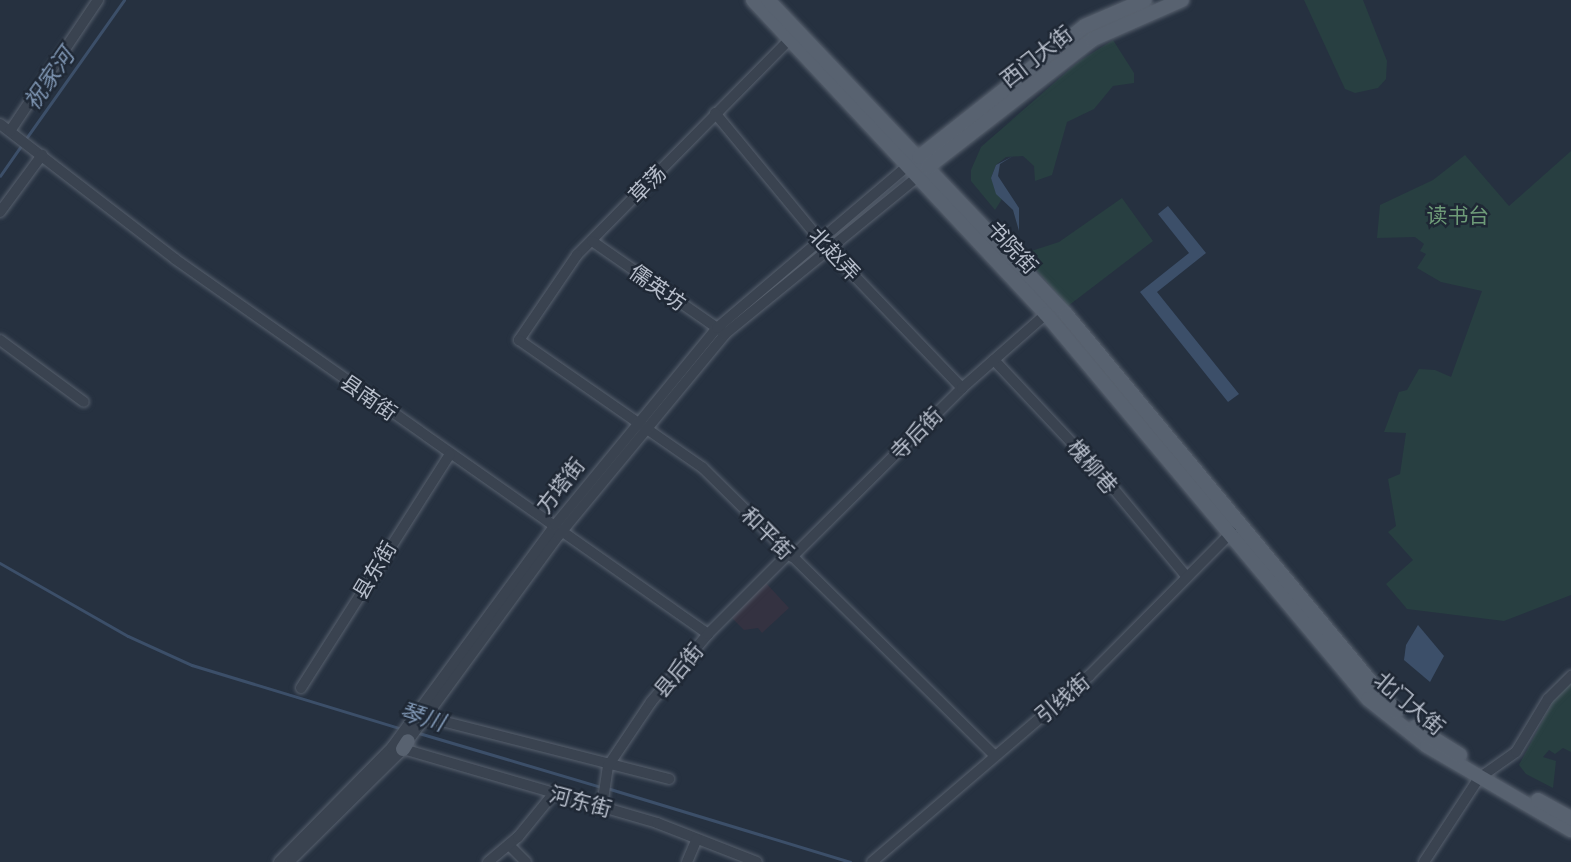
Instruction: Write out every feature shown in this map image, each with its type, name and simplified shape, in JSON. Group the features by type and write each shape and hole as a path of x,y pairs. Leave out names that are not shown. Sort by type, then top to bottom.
{"main road":[{"name":"书院街","path":"753,0 789,40 1066,314 1236,528"},
{"name":"书院街","path":"768,0 919,166 1236,528"},
{"name":"西门大街","path":"919,166 1085,26 1145,0"},
{"name":"西门大街","path":"919,166 1093,39 1182,0"},
{"name":"北门大街","path":"1236,528 1368,699 1427,746 1571,818"},
{"name":"北门大街","path":"1483,775 1571,830"}],"street":[{"path":"14,133 98,0"},
{"name":"草荡","path":"519,340 592,241 789,40"},
{"name":"北赵弄","path":"715,113 825,245 962,388"},
{"name":"县南街","path":"0,124 40,152 175,259 450,454 560,527 708,634"},
{"path":"0,212 40,152"},
{"name":"方塔街","path":"289,862 403,742 560,527 642,423 721,331 919,166"},
{"name":"儒英坊","path":"592,241 721,331"},
{"name":"寺后街","path":"790,555 962,388 1046,314"},
{"path":"0,340 84,402"},
{"name":"和平街","path":"519,340 642,423 703,468 993,754"},
{"name":"槐柳巷","path":"994,360 1103,476 1187,577"},
{"name":"县东街","path":"301,688 450,454"},
{"name":"方塔街","path":"419,722 560,527"},
{"name":"引线街","path":"872,862 993,754 1089,676 1236,528"},
{"name":"县后街","path":"602,806 608,766 651,702 708,634 790,555"},
{"path":"1424,862 1483,775 1516,752 1548,699 1571,676"},
{"name":"河东街","path":"419,722 669,779"},
{"name":"方塔街","path":"279,862 403,742"},
{"name":"河东街","path":"403,742 554,793 602,806 757,862"},
{"path":"488,862 509,845 554,793"},
{"path":"687,862 698,839"},
{"path":"509,845 526,862"}],"shaded area":[{"path":"766,583 789,608 762,633 758,628 744,630 730,616"}],"green space":[{"path":"1304,0 1363,0 1387,61 1386,79 1378,88 1355,93 1345,89"},
{"path":"1113,40 1134,73 1134,83 1113,86 1094,109 1067,122 1052,175 1035,181 1034,166 1023,156 1006,157 996,165 991,178 1002,199 995,210 971,181 971,170 981,147 1078,62"},
{"name":"读书台","path":"1571,151 1571,595 1504,621 1407,609 1386,584 1413,560 1388,532 1396,526 1388,479 1400,474 1406,433 1384,432 1399,392 1407,390 1419,369 1435,370 1451,377 1482,291 1441,282 1417,268 1426,254 1420,251 1424,244 1415,237 1377,238 1380,205 1433,180 1465,155 1509,206"},
{"path":"1122,198 1153,241 1068,306 1022,254 1059,242"},
{"path":"1571,679 1571,752 1563,748 1555,754 1549,750 1543,757 1556,761 1553,788 1526,774 1519,765 1560,688"}],"water":[{"path":"1013,156 1000,164 998,176 1019,208 1019,231 1013,210 996,194 991,178 996,165"},
{"path":"1168,206 1206,253 1157,292 1239,394 1228,402 1140,292 1189,253 1158,214"},
{"path":"1418,625 1444,656 1430,682 1404,660 1406,645"}],"waterway":[{"name":"祝家河","path":"25,140 124,0"},
{"name":"祝家河","path":"0,176 21,146"},
{"name":"琴川","path":"0,563 128,636 192,665 403,729"},
{"name":"琴川","path":"419,733 601,787"},
{"name":"琴川","path":"607,788 850,862"}]}
